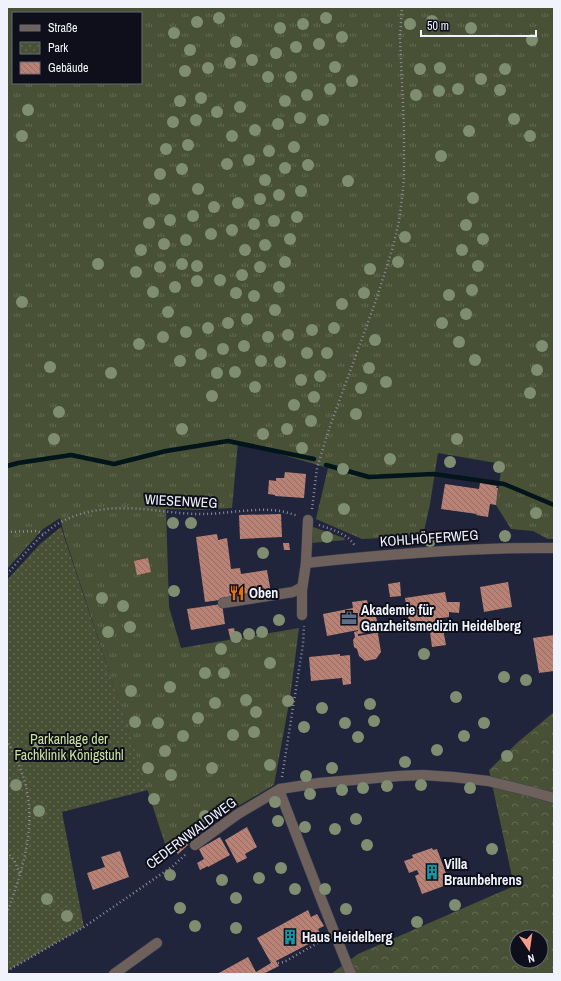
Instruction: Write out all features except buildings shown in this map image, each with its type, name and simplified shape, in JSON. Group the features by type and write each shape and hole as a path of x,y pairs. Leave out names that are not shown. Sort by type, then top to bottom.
{"street":[{"path":"302,615 302,587 306,563 309,521"},
{"name":"KOHLHÖFERWEG","path":"306,563 424,552 491,548 554,548"},
{"path":"223,602 293,592 302,587"},
{"name":"CEDERNWALDWEG","path":"195,845 238,814 275,792 320,783 422,775 488,781 554,798"},
{"path":"280,790 351,974"},
{"path":"114,974 157,943"}],"path":[{"path":"309,521 317,468 328,432 376,300 393,247 399,221 404,178 404,128 400,38 402,7"},
{"name":"WIESENWEG","path":"7,574 43,534 57,524 71,517 88,512 114,508 202,514 277,510 286,512 345,535 351,539 362,557"},
{"path":"7,532 37,531 43,534"},
{"path":"280,790 303,644 304,629 302,615"},
{"path":"7,740 23,775 28,796 29,817 27,848 7,913"},
{"name":"CEDERNWALDWEG","path":"7,970 84,927 173,866 195,845"},
{"path":"7,852 14,860 20,874"},
{"path":"278,963 284,962 323,940 322,931 332,926"}],"green space":[{"path":"7,7 554,7 554,539 548,539 533,531 511,529 496,505 502,464 438,453 423,536 362,539 316,519 328,468 238,442 232,508 200,510 166,509 169,607 181,648 299,628 290,698 274,785 240,805 165,844 60,518 43,529 7,569"},
{"name":"Parkanlage der Fachklinik Königstuhl","path":"61,527 148,790 62,812 84,927 7,971 7,580 40,544"},
{"path":"313,527 344,538 345,540 312,543"},
{"path":"554,712 554,974 331,974 358,954 514,886 489,770 518,742"}],"waterway":[{"path":"7,466 71,455 114,464 166,451 228,441 314,459"},
{"path":"326,465 369,477 434,474 504,484 554,505"}],"place":[{"name":"Oben","path":"237,593"},
{"name":"Akademie für Ganzheitsmedizin Heidelberg","path":"349,618"},
{"name":"Villa Braunbehrens","path":"432,872"},
{"name":"Haus Heidelberg","path":"290,937"}]}
